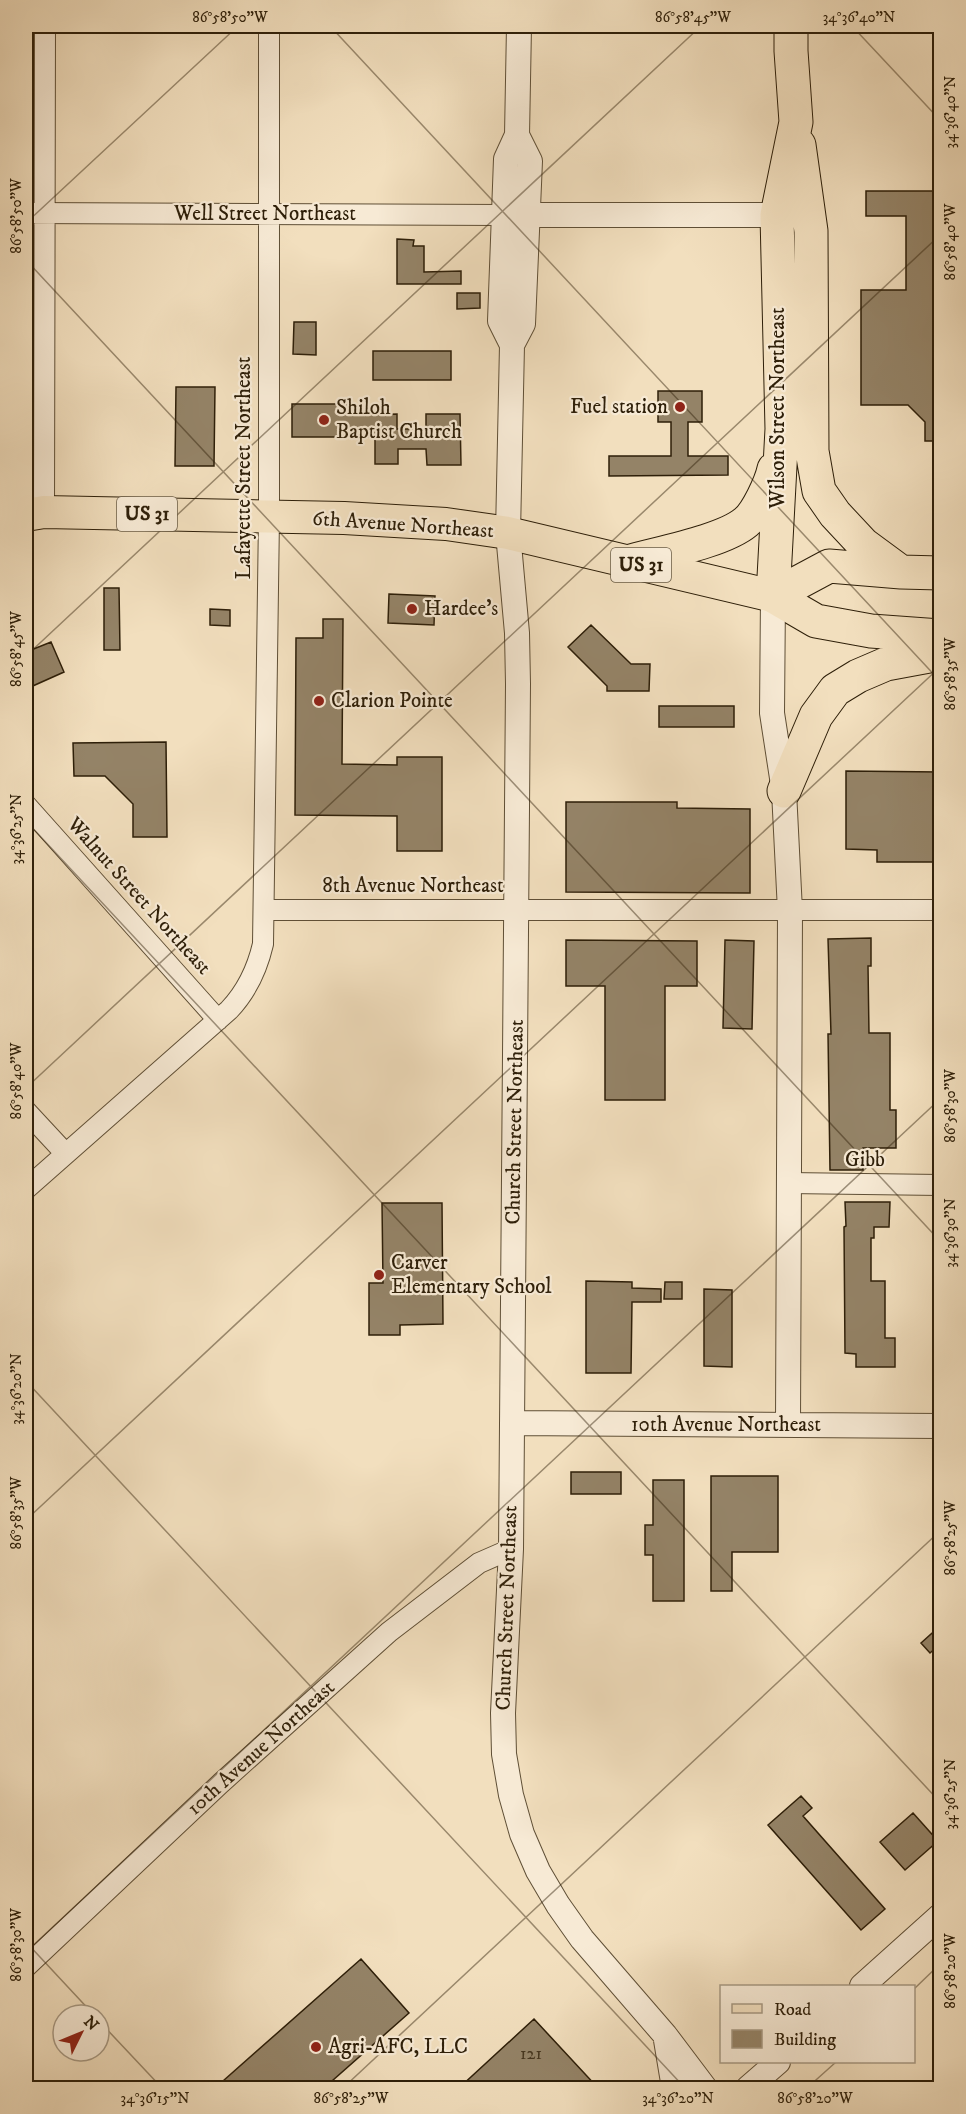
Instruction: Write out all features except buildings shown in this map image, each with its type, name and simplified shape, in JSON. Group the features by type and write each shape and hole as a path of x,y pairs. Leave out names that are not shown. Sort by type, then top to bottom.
{"highway":[{"name":"Wilson Street Northeast","path":"774,596 782,429 777,215 796,122 791,26"},
{"path":"796,122 811,231 813,451 819,490 835,514 863,544 901,572"},
{"path":"627,562 724,536 748,521 771,483 782,429"},
{"path":"774,596 829,566 940,573"},
{"name":"6th Avenue Northeast","path":"774,596 816,621 871,631 940,636"},
{"path":"784,791 816,716 835,690 858,676 886,664 940,654"}],"main road":[{"name":"6th Avenue Northeast","path":"35,513 344,518 446,524 508,533 774,596"}],"street":[{"path":"35,513 35,213 45,26"},
{"name":"Lafayette Street Northeast","path":"264,910 269,518 269,26"},
{"name":"Church Street Northeast","path":"512,345 500,321 506,159 517,135 519,26"},
{"name":"Church Street Northeast","path":"517,135 530,161 523,324 512,345 508,533 517,633 517,910 512,1423 510,1549 503,1713 504,1754 511,1794 522,1834 538,1871 582,1939 665,2035 705,2088"},
{"path":"528,215 777,215 793,200 804,178"},
{"name":"Well Street Northeast","path":"35,213 504,215"},
{"name":"Wilson Street Northeast","path":"774,596 772,713 784,791 790,911 789,1425"},
{"name":"Walnut Street Northeast","path":"26,805 218,1020"},
{"path":"26,1189 218,1020 238,999 254,975 263,944 264,910"},
{"name":"8th Avenue Northeast","path":"264,910 940,910"},
{"path":"26,1111 65,1153"},
{"name":"Gibb","path":"789,1183 940,1185"},
{"name":"10th Avenue Northeast","path":"512,1423 940,1426"},
{"name":"10th Avenue Northeast","path":"26,1967 222,1783 389,1632 479,1563 510,1549"},
{"path":"863,1985 940,1916"},
{"path":"665,2035 674,2088"}],"place":[{"name":"Fuel station","path":"680,407"},
{"name":"Shiloh Baptist Church","path":"324,420"},
{"name":"Hardee's","path":"412,609"},
{"name":"Clarion Pointe","path":"319,701"},
{"name":"Carver Elementary School","path":"379,1275"},
{"name":"Agri-AFC, LLC","path":"316,2047"}]}
